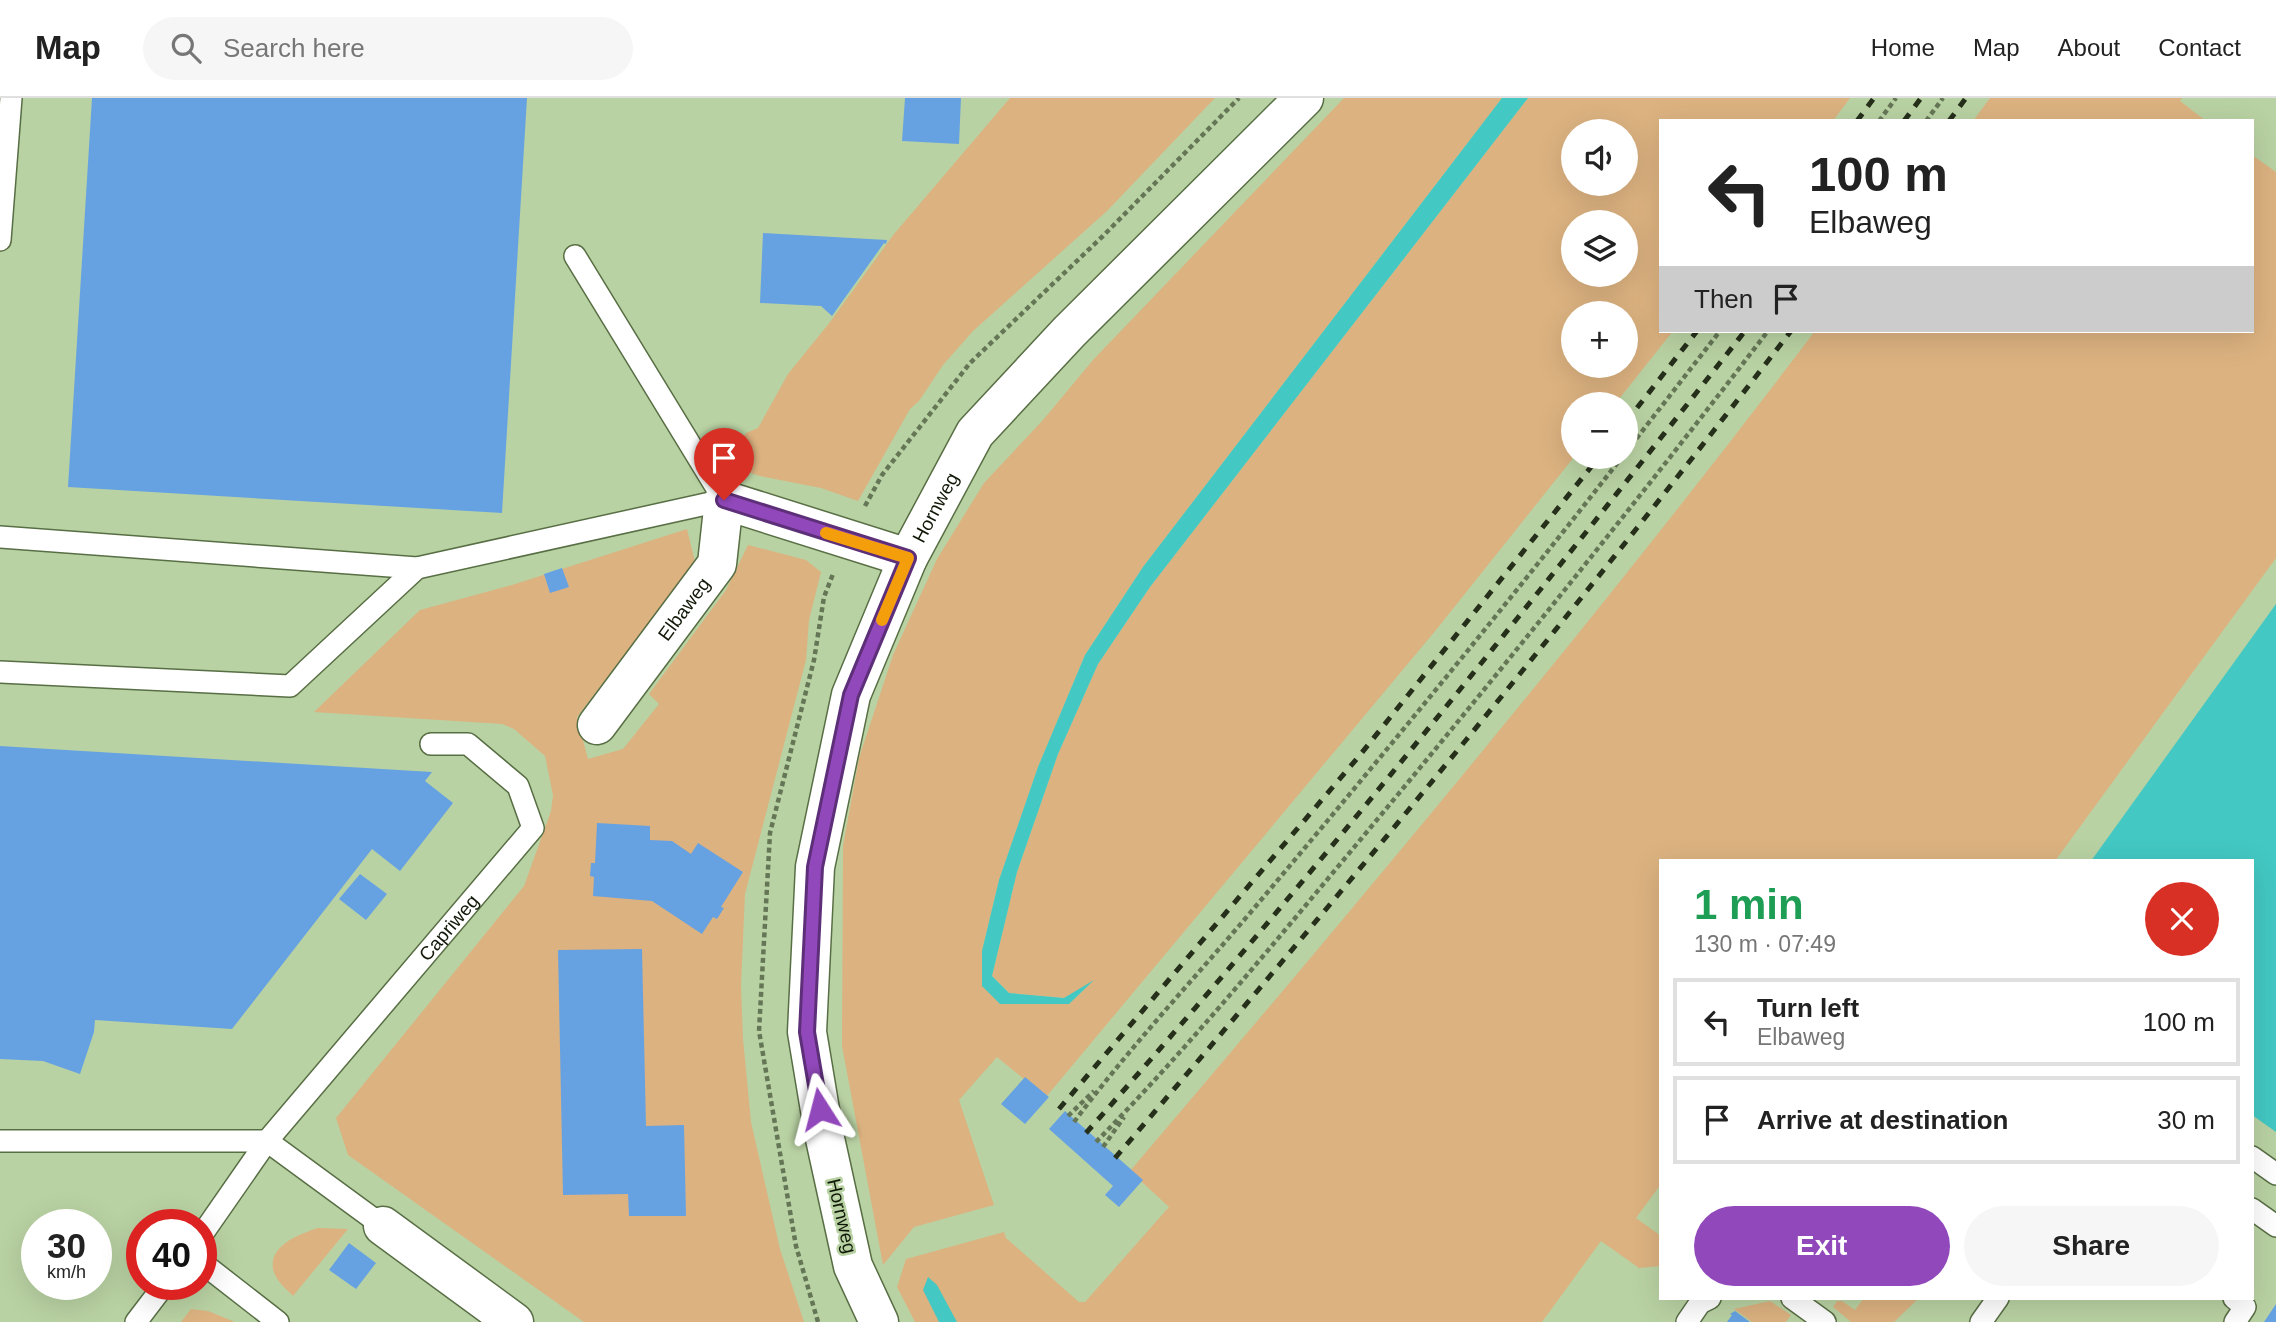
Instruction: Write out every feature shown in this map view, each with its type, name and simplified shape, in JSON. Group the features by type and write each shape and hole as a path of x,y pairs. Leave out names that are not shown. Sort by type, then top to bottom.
{"street":[{"name":"Hornweg","path":"879,1322 853,1266 824,1134 807,1032 815,867 851,695 908,558 975,433 1069,332 1304,98"},
{"path":"724,500 908,558"},
{"name":"Elbaweg","path":"597,725 717,564 724,500"},
{"path":"383,1226 513,1322"}],"lane":[{"path":"0,240 10,98"},
{"path":"0,537 417,568 724,500 575,256"},
{"path":"0,672 290,685 417,568"},
{"name":"Capriweg","path":"217,1213 267,1141 533,828 518,786 468,744 431,744"},
{"path":"0,1141 267,1141 383,1226"},
{"path":"2254,1158 2276,1174"},
{"path":"2254,1210 2276,1226"},
{"path":"217,1274 278,1322"},
{"path":"136,1322 153,1300"},
{"path":"1687,1322 1700,1303 1706,1300"},
{"path":"1795,1300 1825,1322"},
{"path":"1981,1322 1997,1300"},
{"path":"2235,1322 2245,1307 2236,1300"}],"path":[{"path":"1880,119 1896,98"},
{"path":"1927,119 1943,98"},
{"path":"1638,437 1718,333"},
{"path":"1096,1142 1132,1105 1287,927 1449,733 1766,333"},
{"path":"1068,1116 1104,1081 1374,766 1612,469"},
{"path":"1074,1122 1104,1081"},
{"path":"1103,1147 1132,1105"}],"shaded area":[{"path":"1010,98 1215,98 1107,211 973,331 910,409 858,501 821,488 760,476 725,465 746,433 758,428 788,374 894,234"},
{"path":"1344,98 1502,98 1143,567 1085,655 1038,767 999,880 982,951 1000,1004 1069,1004 1091,983 1064,998 1009,993 992,976 1017,872 1058,754 1098,664 1150,587 1528,98 1850,98 1834,119 1659,119 1659,333 1671,333 1638,375 1638,301 1561,301 1561,378 1636,378 1625,392 1561,392 1561,469 1564,469 1436,630 1046,1097 997,1057 959,1100 994,1205 914,1227 883,1265 842,1046 843,846 859,758 893,655 937,559 984,483 1043,420 1093,360"},
{"path":"1990,98 2182,98 2180,101 2203,119 1974,119"},
{"path":"2254,156 2276,172 2276,558 2056,859 1659,859 1659,1187 1636,1218 1659,1235 1659,1266 1639,1268 1601,1241 1542,1322 915,1322 897,1287 906,1259 1004,1232 1006,1238 1079,1302 1085,1302 1169,1207 1130,1171 1392,860 1564,651 1733,439 1813,333 2254,333"},
{"path":"687,529 695,562 577,717 588,759 623,749 659,704 649,694 726,590 748,545 806,560 821,572 809,620 806,660 745,894 741,985 751,1122 780,1249 804,1322 584,1322 348,1155 336,1118 524,886 551,811 553,795 545,756 514,729 502,724 314,712 420,610 512,585"},
{"path":"318,1228 348,1229 293,1296 276,1277 273,1261 276,1253 287,1242"},
{"path":"1862,1300 1917,1300 1894,1322 1851,1322 1833,1307 1837,1301 1842,1301 1855,1310"},
{"path":"1770,1301 1791,1315 1786,1322 1752,1322 1734,1309"},
{"path":"191,1309 208,1311 235,1322 181,1322"}],"water":[{"path":"1502,98 1528,98 1150,587 1098,664 1058,754 1017,872 992,976 1009,993 1064,998 1094,980 1069,1004 1000,1004 982,986 982,951 999,880 1038,767 1085,655 1143,567"},
{"path":"2276,604 2276,1132 2254,1116 2254,859 2092,859"},
{"path":"928,1277 937,1285 957,1322 939,1322 923,1290"}],"building":[{"path":"92,98 527,98 502,513 68,487"},
{"path":"905,98 961,98 959,144 902,141"},
{"path":"763,233 887,240 832,316 821,306 760,303"},
{"path":"562,568 569,587 550,593 544,574"},
{"path":"0,746 432,772 425,781 453,803 400,871 372,849 232,1029 95,1020 94,1032 80,1074 43,1061 0,1059"},
{"path":"597,823 650,826 650,840 672,841 691,854 698,843 743,872 721,907 724,908 717,919 713,917 702,934 652,901 593,896 594,877 590,876 591,863 595,863"},
{"path":"360,874 387,894 366,920 339,899"},
{"path":"642,949 646,1126 684,1125 686,1216 629,1216 628,1194 563,1195 558,950"},
{"path":"1025,1077 1049,1097 1025,1124 1001,1104"},
{"path":"1065,1111 1143,1180 1119,1207 1105,1195 1113,1186 1049,1129"},
{"path":"349,1243 376,1263 356,1289 329,1270"},
{"path":"2276,1304 2276,1322 2264,1322"},
{"path":"1735,1311 1750,1322 1727,1322 1732,1315 1730,1314"}],"railway":[{"path":"1858,119 1874,98"},
{"path":"1905,119 1921,98"},
{"path":"1950,119 1966,98"},
{"path":"1638,407 1695,333"},
{"path":"1086,1133 1339,837 1503,636 1743,333"},
{"path":"1115,1158 1459,749 1789,333"},
{"path":"1059,1109 1360,755 1589,469"}],"slow traffic":[{"path":"826,533 908,558 882,620"}],"route":[{"path":"724,500 908,558 851,695 815,867 807,1032 820,1109"}]}
